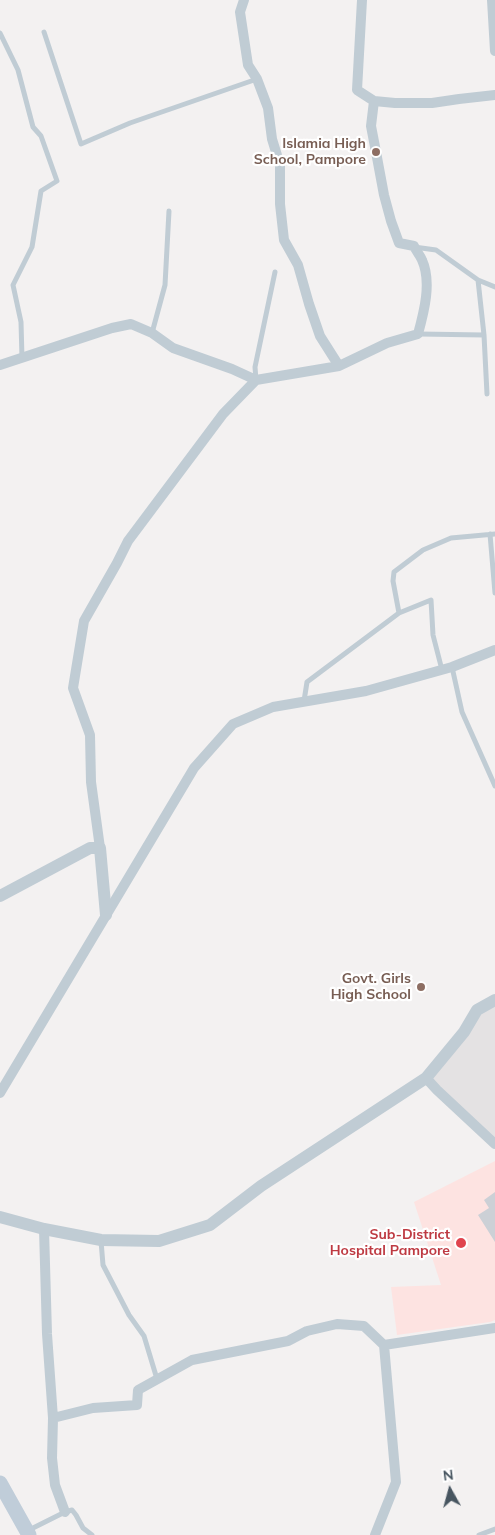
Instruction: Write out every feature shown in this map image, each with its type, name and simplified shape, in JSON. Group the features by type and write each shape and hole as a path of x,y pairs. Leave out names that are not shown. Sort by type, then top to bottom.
{"main road":[{"path":"0,1483 28,1533"}],"street":[{"path":"244,0 240,12 248,65 257,79 268,108 272,138 280,165 280,204 284,240 298,265 320,336 339,366"},
{"path":"362,0 357,90 374,101 395,103 432,103 495,95"},
{"path":"492,0 495,51"},
{"path":"0,365 112,328 131,324 152,333 173,348 232,369 256,380 339,366 387,343 418,334 424,312 427,286 423,262 414,246 400,243 391,221 371,126 374,101"},
{"path":"106,915 100,848 91,782 90,735 73,688 84,621 128,541 222,414 256,380"},
{"path":"0,1093 194,768 233,724 273,707 366,691 447,669 495,650"},
{"path":"0,896 90,848 100,848"},
{"path":"0,1217 44,1229 101,1240 159,1241 210,1225 261,1186 426,1078 464,1032 477,1010 495,1000"},
{"path":"426,1078 495,1144"},
{"path":"44,1229 47,1334 53,1418 52,1458 55,1485 65,1512"},
{"path":"53,1418 93,1408 137,1405 138,1390 192,1360 288,1341 307,1331 337,1324 364,1326 384,1345 396,1482 375,1535"},
{"path":"384,1345 495,1328"}],"lane":[{"path":"44,32 81,144 130,122 257,79"},
{"path":"0,33 18,70 33,127 41,136 57,181 40,191 32,247 12,285 21,322 22,358"},
{"path":"152,333 165,285 169,211"},
{"path":"414,246 436,250 478,280 495,287"},
{"path":"256,380 255,367 275,272"},
{"path":"478,280 484,335 487,394"},
{"path":"418,334 484,335"},
{"path":"398,613 393,581 394,572 423,550 451,538 492,534 495,593"},
{"path":"304,702 307,682 398,613 431,600 433,635 462,712 495,786"},
{"path":"101,1240 103,1265 129,1315 144,1336 157,1380"},
{"path":"28,1533 72,1510 83,1528 92,1535"},
{"path":"479,1535 495,1529"}],"shaded area":[{"path":"495,1000 495,1144 426,1078 464,1032"},
{"name":"Sub-District Hospital Pampore","path":"495,1161 495,1320 397,1335 391,1287 441,1285 414,1202"}],"building":[{"path":"495,1192 495,1242 478,1215 489,1208 484,1200"}],"place":[{"name":"Islamia High School, Pampore","path":"376,152"},
{"name":"Govt. Girls High School","path":"421,987"},
{"name":"Sub-District Hospital Pampore","path":"461,1243"}]}
